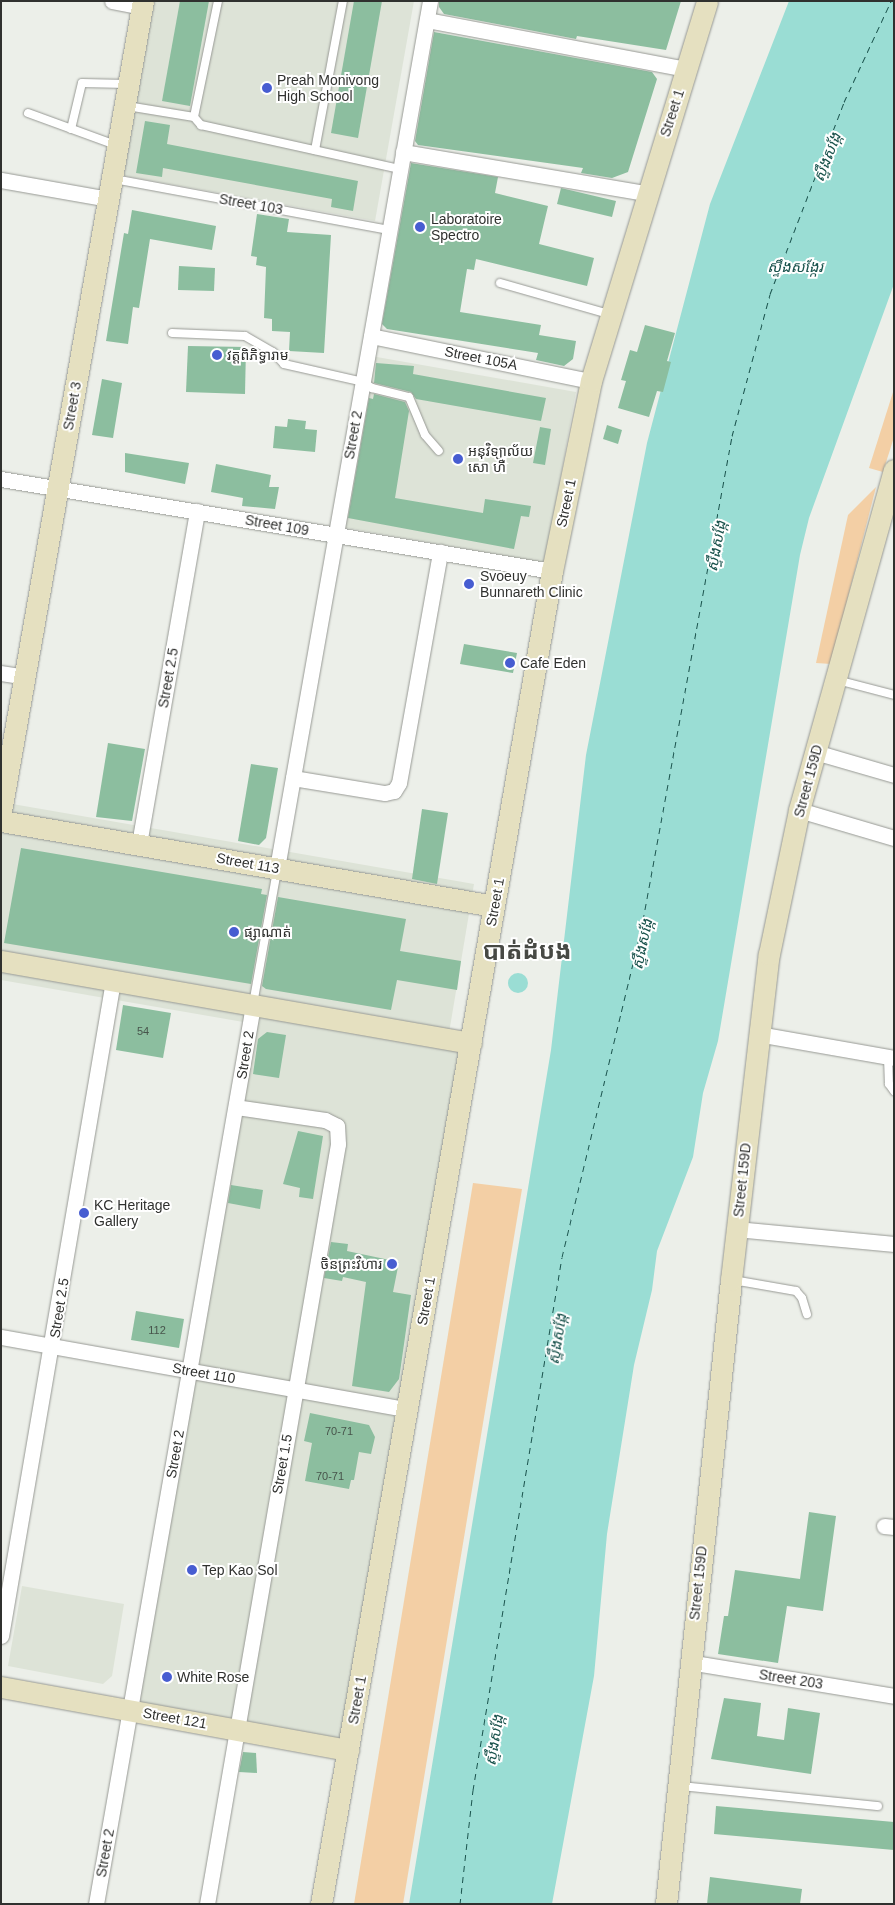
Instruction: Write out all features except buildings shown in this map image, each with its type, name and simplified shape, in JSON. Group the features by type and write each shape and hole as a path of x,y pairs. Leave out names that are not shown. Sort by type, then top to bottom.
{"street":[{"path":"112,1 143,4"},
{"name":"Street 2","path":"277,868 430,1"},
{"name":"Street 1","path":"321,1904 552,570 591,380 646,193 687,69 707,1"},
{"name":"Street 3","path":"1,812 143,4"},
{"path":"427,20 687,69"},
{"path":"403,152 646,193"},
{"name":"Street 103","path":"1,180 110,189"},
{"name":"Street 105A","path":"371,336 591,380"},
{"name":"Street 109","path":"1,478 552,570"},
{"name":"Street 159D","path":"666,1904 689,1662 758,1034 769,954 799,810 892,480"},
{"name":"Street 2.5","path":"139,844 197,511"},
{"path":"293,778 384,793 394,791 399,783 440,552"},
{"path":"1,673 25,677"},
{"path":"815,752 894,775"},
{"path":"799,810 894,838"},
{"name":"Street 113","path":"1,821 494,906"},
{"path":"1,961 471,1043"},
{"name":"Street 2.5","path":"1,1636 113,980"},
{"name":"Street 2","path":"96,1904 253,1005"},
{"path":"758,1034 891,1057"},
{"name":"Street 1.5","path":"207,1904 235,1729 338,1144 337,1126 325,1120 236,1107"},
{"path":"736,1229 894,1244"},
{"name":"Street 110","path":"1,1337 407,1409"},
{"name":"Street 203","path":"689,1662 894,1696"},
{"name":"Street 121","path":"1,1687 348,1750"}],"lane":[{"path":"194,117 218,1"},
{"path":"315,150 343,1"},
{"path":"71,129 82,83 129,84"},
{"path":"125,106 194,117 201,125 400,168"},
{"path":"28,112 118,146"},
{"name":"Street 103","path":"110,189 390,230"},
{"path":"500,283 610,315"},
{"path":"172,333 245,336 273,352 284,364 363,382 372,388 409,397 425,435 439,451"},
{"path":"837,680 894,695"},
{"path":"253,1005 277,868"},
{"path":"891,1057 889,1084 894,1091"},
{"path":"731,1280 796,1291 802,1298 807,1314"},
{"path":"678,1786 878,1806"}],"shaded area":[{"name":"Preah Monivong High School","path":"151,1 414,1 375,221 119,175"},
{"name":"អនុវិទ្យាល័យ សោ ហឺ","path":"371,356 576,392 545,563 341,527"},
{"path":"894,389 894,437 883,472 869,468"},
{"path":"876,487 831,664 816,663 848,515"},
{"path":"1,802 474,884 448,1039 471,1043 348,1750 130,1710 249,1023 1,980"},
{"path":"473,1183 522,1189 403,1904 354,1904"},
{"path":"22,1586 124,1604 112,1676 103,1684 8,1666"}],"water":[{"name":"ស្ទឹងសង្កែរ","path":"789,1 894,1 894,284 809,518 800,555 718,1041 703,1093 693,1157 657,1251 652,1290 634,1365 607,1534 594,1676 552,1904 409,1904 551,1050 586,755 647,443 710,204"},
{"path":"518,973 525,976 528,983 525,990 518,993 511,990 508,983 511,976"}],"ferry route":[{"path":"460,1904 473,1790 562,1257 641,931 732,436 770,294 844,102 891,1"}],"place":[{"name":"Preah Monivong High School","path":"267,88"},
{"name":"Laboratoire Spectro","path":"420,227"},
{"name":"វត្តពិភិទ្ធារាម","path":"217,355"},
{"name":"អនុវិទ្យាល័យ សោ ហឺ","path":"458,459"},
{"name":"Svoeuy Bunnareth Clinic","path":"469,584"},
{"name":"Cafe Eden","path":"510,663"},
{"name":"ផ្សាណាត់","path":"234,932"},
{"name":"KC Heritage Gallery","path":"84,1213"},
{"name":"ចិនព្រះវិហារ","path":"392,1264"},
{"name":"Tep Kao Sol","path":"192,1570"},
{"name":"White Rose","path":"167,1677"}],"district":[{"name":"បាត់ដំបង","path":"527,951"}],"water label":[{"name":"ស្ទឹងសង្កែ","path":"827,157"},
{"name":"ស្ទឹងសង្កែ","path":"716,546"},
{"name":"ស្ទឹងសង្កែ","path":"642,944"},
{"name":"ស្ទឹងសង្កែ","path":"557,1339"},
{"name":"ស្ទឹងសង្កែ","path":"494,1740"}]}
